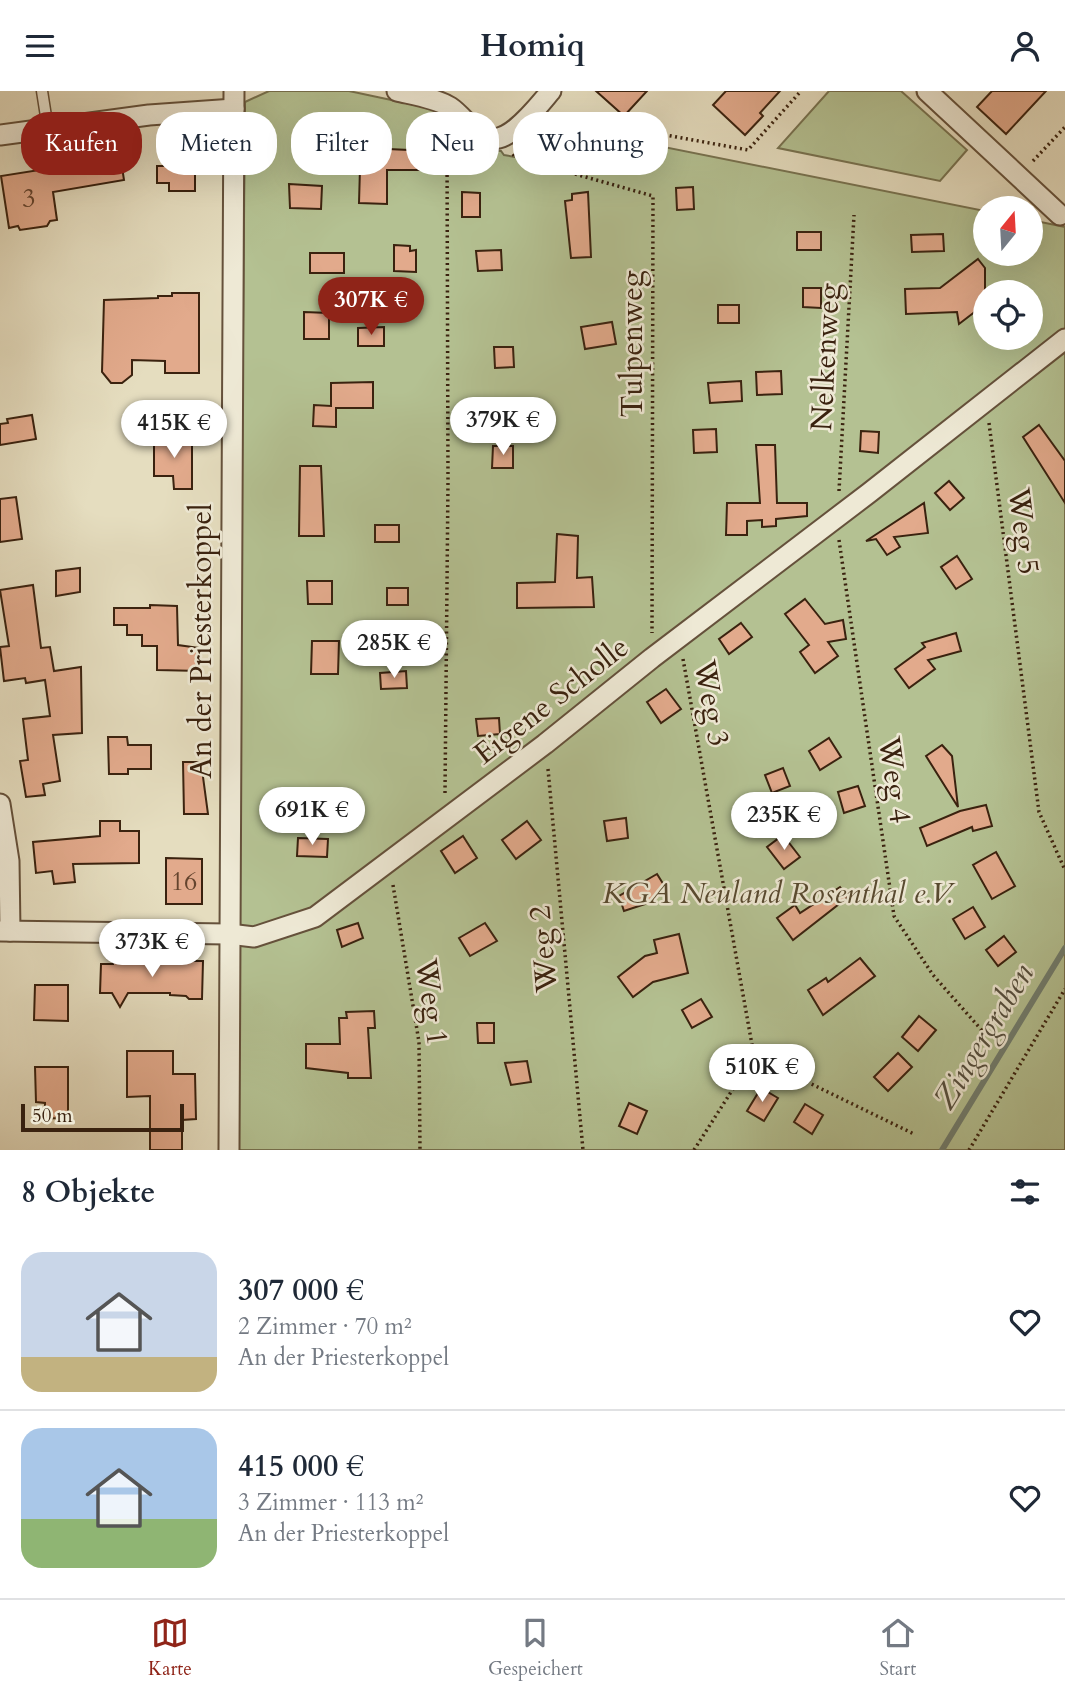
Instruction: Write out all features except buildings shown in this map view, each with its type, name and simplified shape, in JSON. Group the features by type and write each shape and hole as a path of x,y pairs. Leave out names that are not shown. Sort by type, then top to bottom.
{"street":[{"path":"397,91 448,106 485,138 500,139 512,131 551,91"},
{"path":"939,95 1018,177 1060,215"},
{"path":"142,116 234,100"},
{"name":"An der Priesterkoppel","path":"229,1150 234,100"},
{"path":"0,135 21,132"},
{"name":"Eigene Scholle","path":"0,804 9,861 5,931 229,934 254,937 315,917 545,744 838,509 986,401 1065,339"}],"lane":[{"path":"42,91 45,112"}],"path":[{"path":"533,111 748,150 802,91"},
{"path":"1018,177 1065,127"},
{"name":"Tulpenweg","path":"500,139 515,157 653,196 652,658"},
{"path":"446,818 447,175"},
{"name":"Nelkenweg","path":"838,509 854,215"},
{"name":"Weg 5","path":"986,401 1040,811 1065,870"},
{"name":"Weg 4","path":"838,509 838,539 894,916 933,975 986,1034"},
{"name":"Weg 3","path":"679,637 754,1056"},
{"name":"Weg 2","path":"545,744 583,1150"},
{"name":"Weg 1","path":"389,862 419,1042 420,1150"},
{"path":"969,1150 1065,989"},
{"path":"694,1150 754,1056 914,1134"}],"green space":[{"path":"269,91 349,91 429,108 437,112 406,112 406,175 499,175 499,151 513,157 513,175 668,175 668,148 973,209 973,266 1043,266 1043,222 1065,227 1065,330 1043,347 1043,280 973,280 973,350 1039,350 313,911 259,930 238,929 244,175 277,175 277,112 245,112 245,102"},
{"path":"829,91 901,91 967,150 940,181 778,148"},
{"name":"KGA Neuland Rosenthal e.V.","path":"1065,346 1065,1150 237,1150 238,946 316,921"}],"waterway":[{"name":"Zingergraben","path":"942,1150 1065,948"}]}
